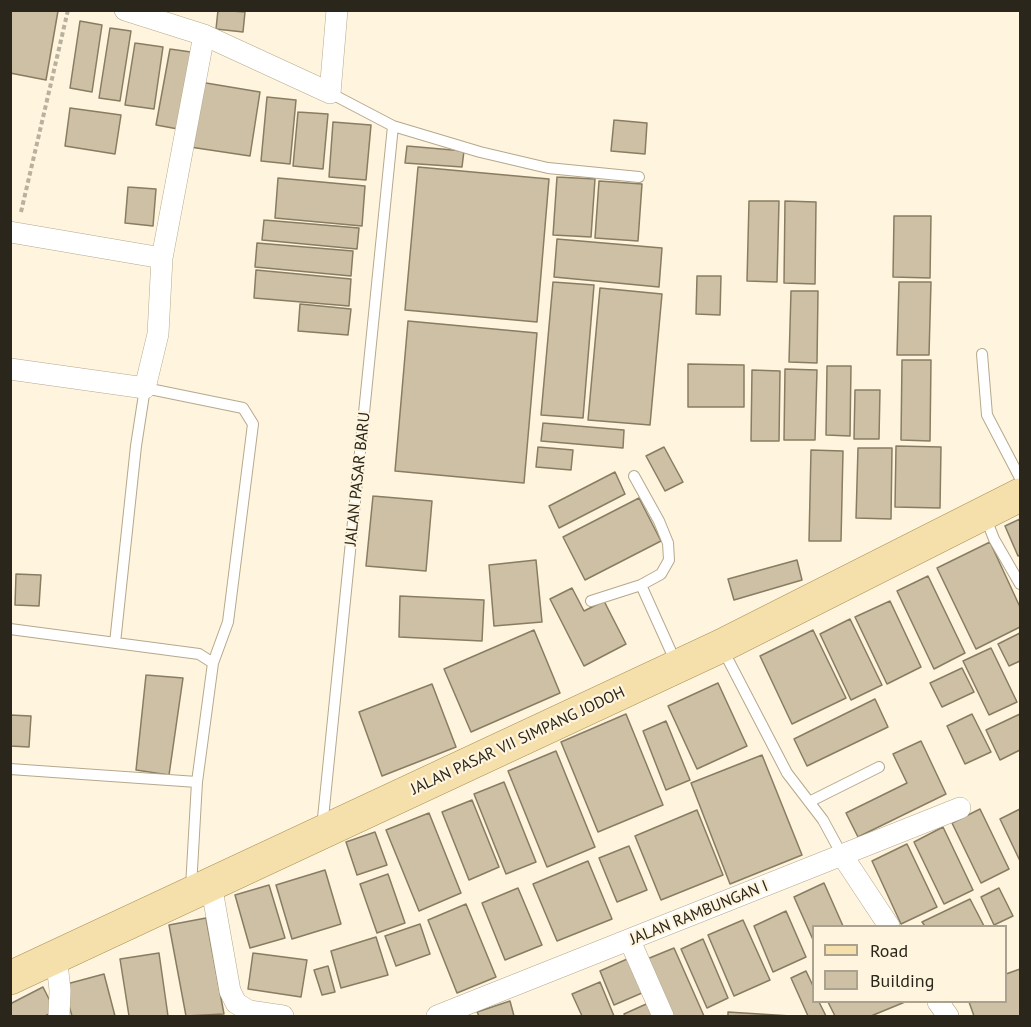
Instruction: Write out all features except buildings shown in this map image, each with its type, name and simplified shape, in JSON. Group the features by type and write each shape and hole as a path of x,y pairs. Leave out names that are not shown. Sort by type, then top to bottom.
{"main road":[{"name":"JALAN PASAR VII SIMPANG JODOH","path":"10,978 721,646 1020,495"}],"street":[{"path":"125,10 204,35 330,93 337,10"},
{"path":"10,369 145,388 158,334 162,258 204,35"},
{"path":"13,232 162,258"},
{"name":"JALAN RAMBUNGAN I","path":"437,1017 960,808"},
{"path":"842,855 888,925"},
{"path":"201,889 230,991 237,1003 249,1011 283,1017"},
{"path":"630,941 663,1017"},
{"path":"56,955 60,990 59,1017"},
{"path":"939,1003 948,1017"}],"lane":[{"path":"330,93 393,126 548,168 639,177"},
{"name":"JALAN PASAR BARU","path":"322,832 393,126"},
{"path":"982,354 987,414 1020,478"},
{"path":"114,643 136,446 145,388 243,408 253,424 228,622 213,663 197,782 201,889"},
{"path":"591,601 641,585 661,574 669,560 668,543 659,521 634,476"},
{"path":"984,514 994,539 1020,584"},
{"path":"641,585 677,667"},
{"path":"10,629 199,654 213,663"},
{"path":"721,646 787,773 809,802 842,855"},
{"path":"809,802 879,767"},
{"path":"10,769 197,782"}],"path":[{"path":"13,232 68,10"}]}
